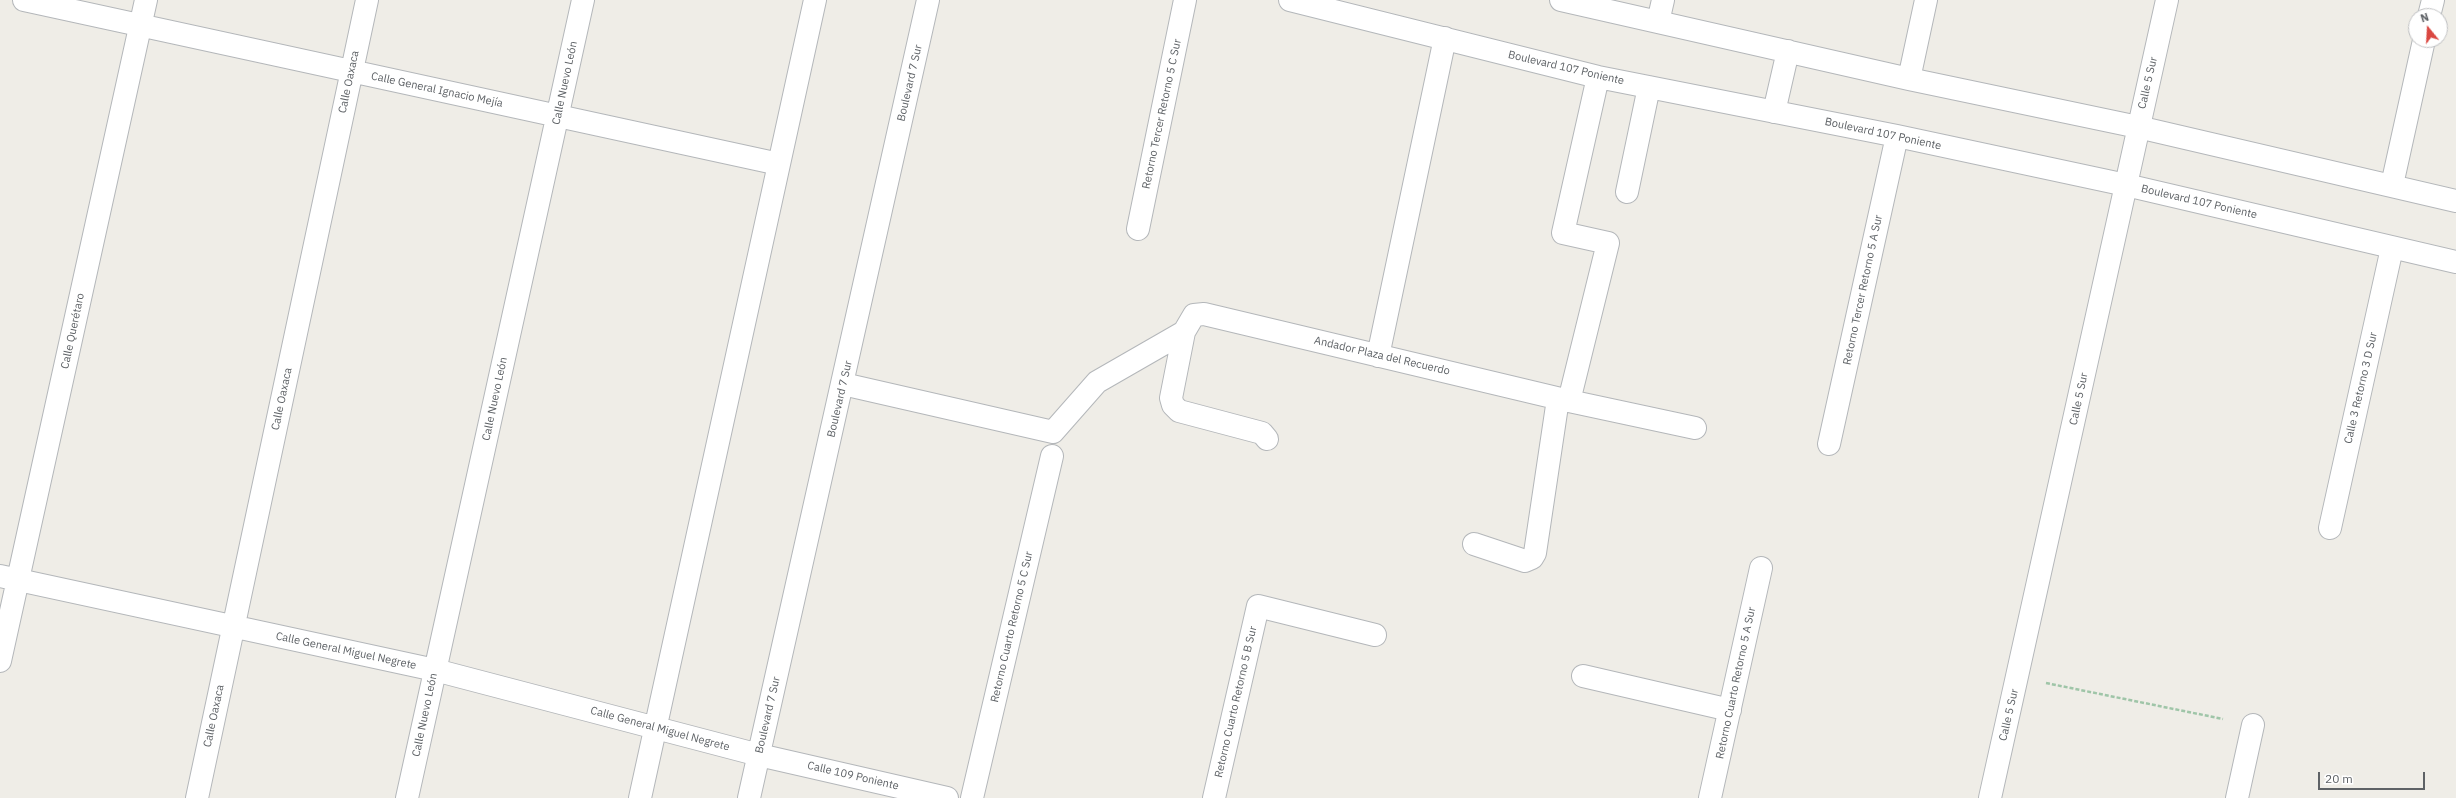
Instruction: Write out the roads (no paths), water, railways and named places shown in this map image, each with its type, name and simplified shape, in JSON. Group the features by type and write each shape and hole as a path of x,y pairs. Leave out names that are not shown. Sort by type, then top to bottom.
{"street":[{"name":"Calle General Ignacio Mejía","path":"24,0 779,164"},
{"name":"Calle Querétaro","path":"0,661 9,578 146,0"},
{"name":"Calle Oaxaca","path":"197,798 367,0"},
{"name":"Calle Nuevo León","path":"407,798 583,0"},
{"path":"640,798 815,0"},
{"name":"Boulevard 7 Sur","path":"749,798 928,0"},
{"name":"Retorno Tercer Retorno 5 C Sur","path":"1138,229 1185,0"},
{"path":"1561,0 1909,79 2138,127 2456,201"},
{"path":"1658,22 1664,0"},
{"path":"1909,79 1926,0"},
{"name":"Calle 5 Sur","path":"1990,798 2167,0"},
{"name":"Boulevard 107 Poniente","path":"1304,2 1598,77 1897,136 2126,185 2456,262"},
{"path":"1378,356 1445,38"},
{"path":"2392,185 2422,48"},
{"path":"1774,112 1788,51"},
{"path":"1474,544 1525,560 1532,558 1535,554 1564,400 1608,243 1563,234 1598,77"},
{"path":"1627,192 1649,87"},
{"name":"Retorno Tercer Retorno 5 A Sur","path":"1829,444 1897,136"},
{"name":"Calle 3 Retorno 3 D Sur","path":"2330,528 2392,248"},
{"name":"Andador Plaza del Recuerdo","path":"1189,324 1204,314 1564,400 1695,428"},
{"path":"843,384 1053,432 1097,382 1189,324"},
{"path":"1189,324 1170,398 1173,405 1179,410 1262,433 1267,439"},
{"name":"Retorno Cuarto Retorno 5 C Sur","path":"972,798 1052,456"},
{"name":"Retorno Cuarto Retorno 5 A Sur","path":"1710,798 1761,568"},
{"name":"Calle General Miguel Negrete","path":"9,578 435,670 759,755"},
{"name":"Retorno Cuarto Retorno 5 B Sur","path":"1214,798 1258,606 1375,635"},
{"path":"1583,676 1730,710"},
{"path":"2237,798 2253,725"},
{"name":"Calle 109 Poniente","path":"759,755 947,798"}]}
